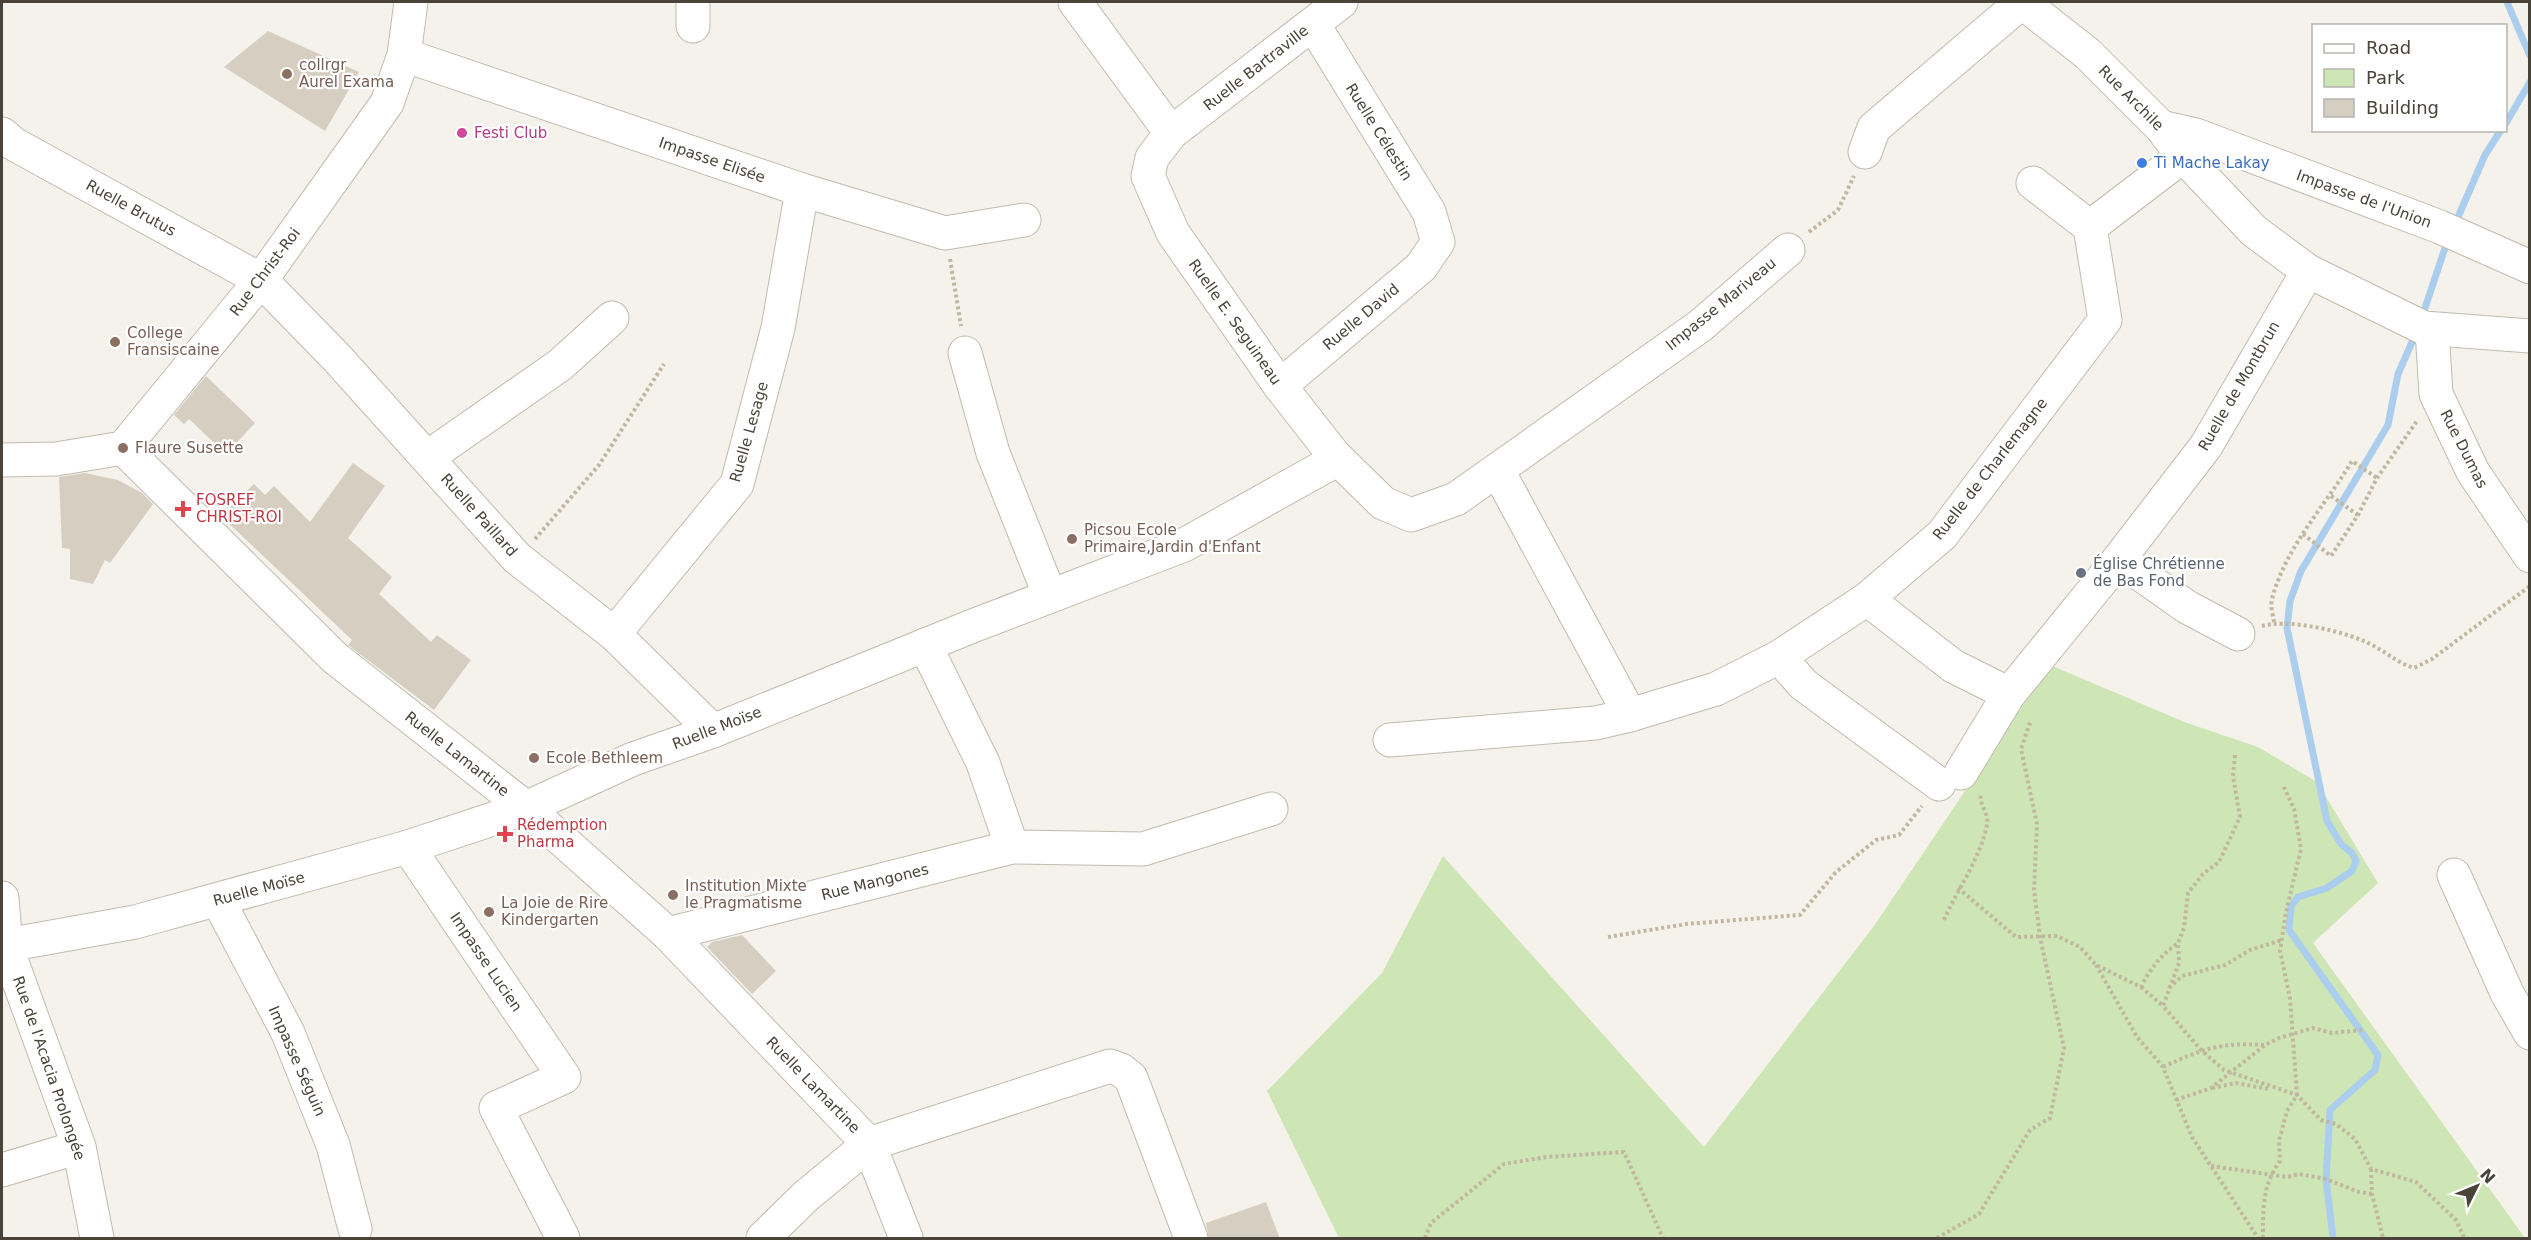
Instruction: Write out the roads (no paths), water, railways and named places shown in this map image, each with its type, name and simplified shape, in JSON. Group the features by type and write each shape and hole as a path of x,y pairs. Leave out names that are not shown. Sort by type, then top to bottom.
{"street":[{"name":"Rue Christ-Roi","path":"123,448 261,280 387,103 404,55 411,2"},
{"name":"Ruelle Bartraville","path":"1148,176 1152,158 1171,133 1341,2"},
{"name":"Rue Archile","path":"2022,2 2088,54 2161,127 2183,156 2254,231 2308,271 2421,327 2529,336"},
{"path":"1865,152 1874,128 2022,2"},
{"path":"1083,5 1171,133"},
{"name":"Ruelle Célestin","path":"1313,24 1429,212 1438,243"},
{"name":"Impasse Elisée","path":"404,55 802,190 945,233 1024,220"},
{"name":"Impasse de l'Union","path":"2161,127 2196,135 2451,232 2529,267"},
{"name":"Ruelle Brutus","path":"2,134 14,144 261,280"},
{"path":"2033,183 2090,227 2183,156"},
{"name":"Ruelle E. Seguineau","path":"1148,176 1173,233 1280,386 1338,459"},
{"name":"Ruelle Lesage","path":"614,634 737,484 778,328 802,190"},
{"name":"Ruelle de Charlemagne","path":"1390,740 1596,723 1629,715 1716,689 1779,657 1868,599 1942,535 2105,321 2090,227"},
{"name":"Ruelle David","path":"1280,386 1421,267 1438,243"},
{"name":"Impasse Mariveau","path":"1338,459 1383,502 1411,514 1456,499 1700,326 1788,250"},
{"name":"Ruelle de Montbrun","path":"1779,657 1804,685 1950,779 2009,694 2119,559 2206,446 2308,271"},
{"name":"Ruelle Paillard","path":"261,280 428,458 517,558 614,634 713,731"},
{"path":"428,458 560,365 612,318"},
{"name":"Rue Dumas","path":"2421,327 2436,394 2473,472 2529,556"},
{"path":"965,353 993,453 1050,596"},
{"path":"2,460 56,459 123,448"},
{"name":"Ruelle Lamartine","path":"123,448 335,658 526,808 668,934 869,1144 906,1239"},
{"name":"Ruelle Moïse","path":"4,946 135,922 408,847 526,808 633,759 713,731 925,645 1184,545 1338,459"},
{"path":"1498,471 1629,715"},
{"path":"2119,559 2187,607 2238,634"},
{"path":"1868,599 1953,666 2009,694"},
{"path":"925,645 983,763 1012,847"},
{"name":"Rue Mangones","path":"668,934 1012,847 1143,849 1271,809"},
{"name":"Impasse Lucien","path":"408,847 564,1077 496,1108 563,1239"},
{"path":"2454,875 2518,989 2529,1033"},
{"name":"Rue de l'Acacia Prolongée","path":"2,898 4,946 79,1147 97,1239"},
{"name":"Impasse Séguin","path":"218,900 288,1033 333,1145 355,1229"},
{"path":"763,1239 806,1196 869,1144 1110,1066 1121,1070 1131,1078 1191,1239"},
{"path":"2,1170 79,1147"}],"waterway":[{"path":"2507,2 2530,56"},
{"path":"2507,121 2530,82"},
{"path":"2455,224 2485,155 2500,132"},
{"path":"2422,317 2448,239"},
{"path":"2333,1238 2326,1179 2330,1110 2375,1070 2378,1055 2289,930 2291,906 2298,897 2327,888 2352,871 2356,861 2352,853 2341,844 2327,821 2287,628 2290,601 2301,571 2388,425 2398,374 2416,333"}],"place":[{"name":"collrgr Aurel Exama","path":"287,74"},
{"name":"Festi Club","path":"462,133"},
{"name":"Ti Mache Lakay","path":"2142,163"},
{"name":"College Fransiscaine","path":"115,342"},
{"name":"Flaure Susette","path":"123,448"},
{"name":"FOSREF CHRIST-ROI","path":"183,509"},
{"name":"Picsou Ecole Primaire,Jardin d'Enfant","path":"1072,539"},
{"name":"Église Chrétienne de Bas Fond","path":"2081,573"},
{"name":"Ecole Bethleem","path":"534,758"},
{"name":"Rédemption Pharma","path":"505,834"},
{"name":"Institution Mixte le Pragmatisme","path":"673,895"},
{"name":"La Joie de Rire Kindergarten","path":"489,912"}]}
